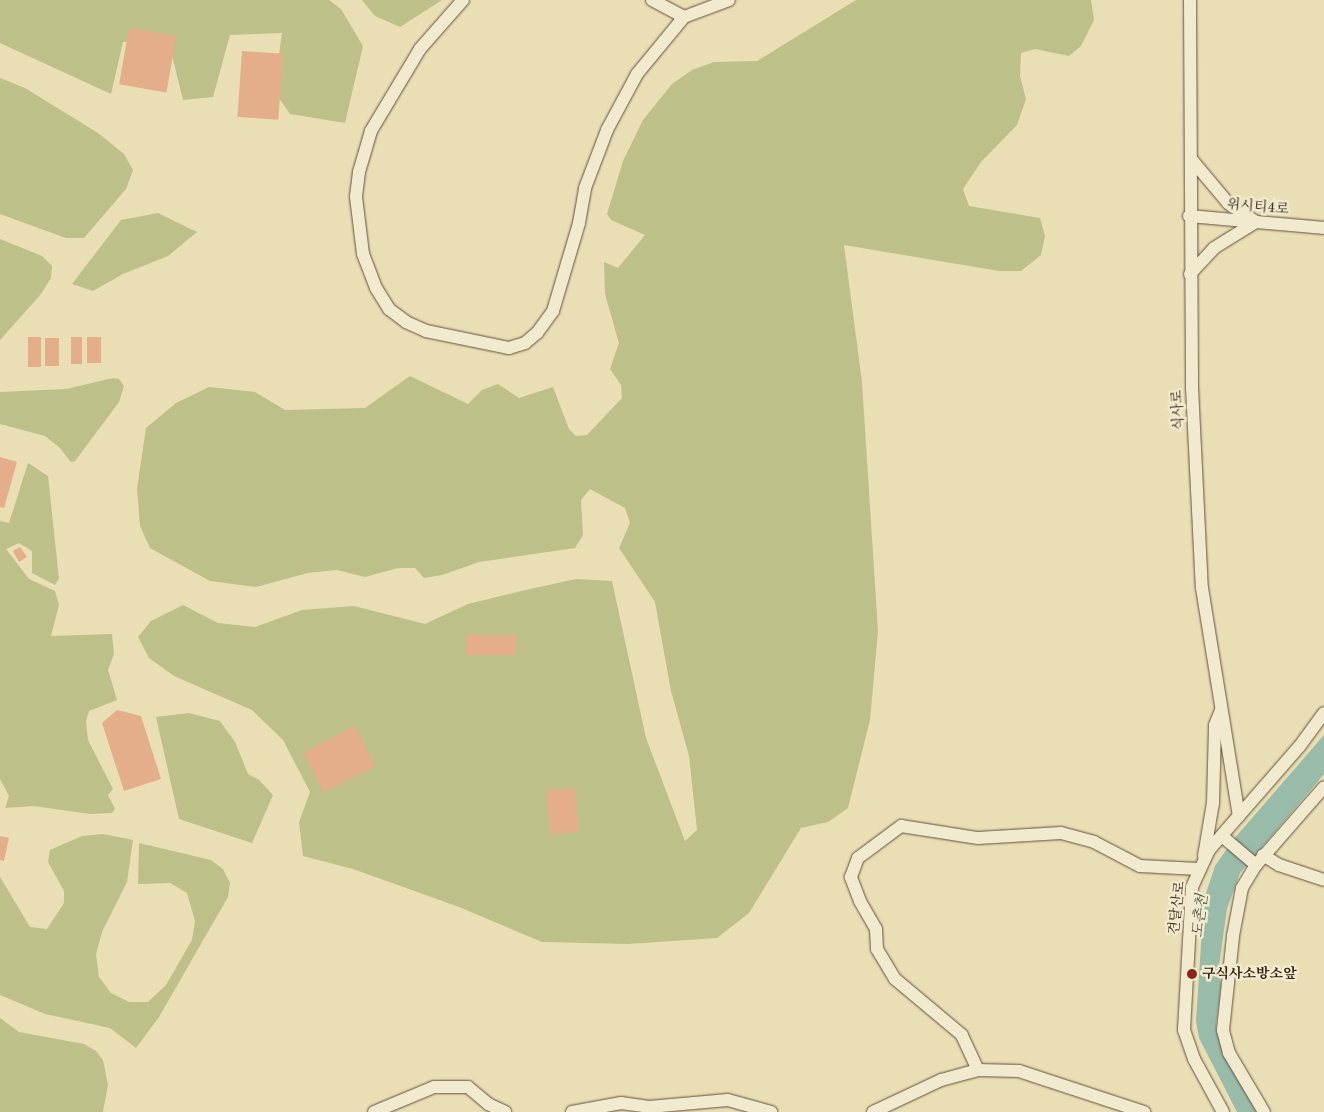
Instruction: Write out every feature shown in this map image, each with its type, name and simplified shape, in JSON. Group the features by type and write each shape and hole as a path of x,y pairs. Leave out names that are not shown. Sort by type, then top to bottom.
{"street":[{"path":"462,0 420,49 381,111 365,151 356,198 367,270 389,309 426,331 492,347 509,348 525,343 553,311 580,223 585,188 607,130 637,74 684,17 729,0"},
{"path":"652,0 684,17"},
{"name":"식사로","path":"1190,0 1192,160 1189,216 1190,274 1202,588 1239,816"},
{"path":"1190,274 1214,248 1256,222 1228,203 1192,160"},
{"name":"위시티4로","path":"1189,216 1324,228"},
{"path":"1204,857 1213,803 1215,725 1221,710"},
{"name":"견달산로","path":"1223,1112 1194,1059 1184,1030 1192,887 1204,857 1224,837 1239,816 1299,747 1324,712"},
{"path":"1264,1112 1230,1053 1223,1030 1233,936 1242,888 1257,860 1324,787"},
{"path":"978,1070 962,1035 895,979 877,949 876,929 860,901 851,877 858,858 901,826 978,838 1061,833 1094,842 1140,866 1198,869"},
{"path":"1224,837 1257,860 1324,880"},
{"path":"873,1112 941,1080 978,1070 1019,1071 1144,1112"},
{"path":"374,1112 434,1087 468,1087 488,1104 505,1112"},
{"path":"572,1112 621,1103 649,1107 728,1100 771,1112"}],"green space":[{"path":"0,0 329,0 341,9 363,46 345,123 290,114 274,91 282,33 230,35 213,97 183,100 168,39 123,42 111,94 0,43"},
{"path":"362,0 442,0 400,27 375,16"},
{"path":"856,0 1091,0 1094,20 1081,46 1069,56 1035,49 1021,53 1020,76 1026,99 1017,125 981,162 963,189 969,206 1040,218 1045,236 1041,255 1021,271 999,271 844,245 862,382 878,631 870,720 848,808 828,822 801,828 749,913 717,938 628,944 542,942 459,907 353,869 303,856 299,822 310,792 283,740 252,710 174,676 149,658 138,637 151,621 183,605 218,623 255,627 302,610 354,606 425,624 468,604 521,591 576,579 612,581 646,738 685,841 697,830 689,756 671,691 655,602 619,548 630,523 625,508 590,489 581,500 583,535 575,548 479,562 442,575 424,578 415,568 398,568 365,577 337,570 308,573 256,587 210,581 150,548 140,526 137,489 146,428 176,403 209,387 255,392 285,410 365,408 410,376 468,404 482,390 498,384 519,398 553,387 569,429 576,436 587,435 622,398 621,385 610,369 619,343 605,294 604,262 618,268 645,235 611,220 607,214 623,161 643,120 672,84 692,70 714,62 757,61"},
{"path":"0,78 25,88 98,133 124,154 133,170 126,189 84,238 66,238 0,214"},
{"path":"158,213 197,232 168,256 123,274 93,291 72,284 121,220"},
{"path":"0,239 42,256 52,266 51,278 41,294 0,340"},
{"path":"113,378 119,379 124,386 119,402 75,461 71,462 59,447 45,436 0,424 0,392 66,389"},
{"path":"28,463 48,476 59,579 55,585 32,573 32,551 19,543 6,549 29,579 55,591 59,605 51,636 112,634 114,654 108,670 117,700 89,711 86,721 88,740 113,789 108,795 115,809 112,813 91,814 33,806 5,808 9,796 0,779 0,521 9,523"},
{"path":"189,713 220,721 235,742 248,774 259,780 273,795 252,843 179,819 156,717"},
{"path":"103,834 133,840 127,882 102,932 96,954 99,977 111,993 129,1002 148,1002 166,985 192,940 195,921 187,893 170,883 138,884 139,843 211,860 223,869 230,883 228,897 159,1017 136,1048 110,1028 45,1014 0,995 0,877 30,927 47,929 64,903 64,891 48,862 50,850 82,836"},
{"path":"0,1018 19,1032 84,1044 96,1051 103,1060 108,1085 103,1112 0,1112"}],"shaded area":[{"path":"1324,735 1324,774 1240,873 1227,909 1219,966 1221,987 1216,1026 1225,1055 1257,1112 1237,1112 1199,1038 1196,1021 1204,899 1215,866 1233,840"}],"building":[{"path":"129,28 176,36 166,92 119,84"},
{"path":"242,51 283,54 278,120 237,117"},
{"path":"28,337 41,337 41,367 28,367"},
{"path":"71,337 82,337 82,364 71,364"},
{"path":"87,337 101,337 101,363 87,363"},
{"path":"45,338 59,338 59,366 45,366"},
{"path":"0,457 17,462 4,508 0,507"},
{"path":"20,547 27,557 19,562 13,551"},
{"path":"466,635 516,635 516,655 466,655"},
{"path":"117,710 141,716 161,779 124,791 102,723"},
{"path":"355,726 375,766 324,792 303,752"},
{"path":"575,788 579,832 550,834 546,791"},
{"path":"0,836 9,838 4,861 0,860"}],"place":[{"name":"구식사소방소앞","path":"1192,974"}],"water label":[{"name":"도촌천","path":"1201,916"}]}
